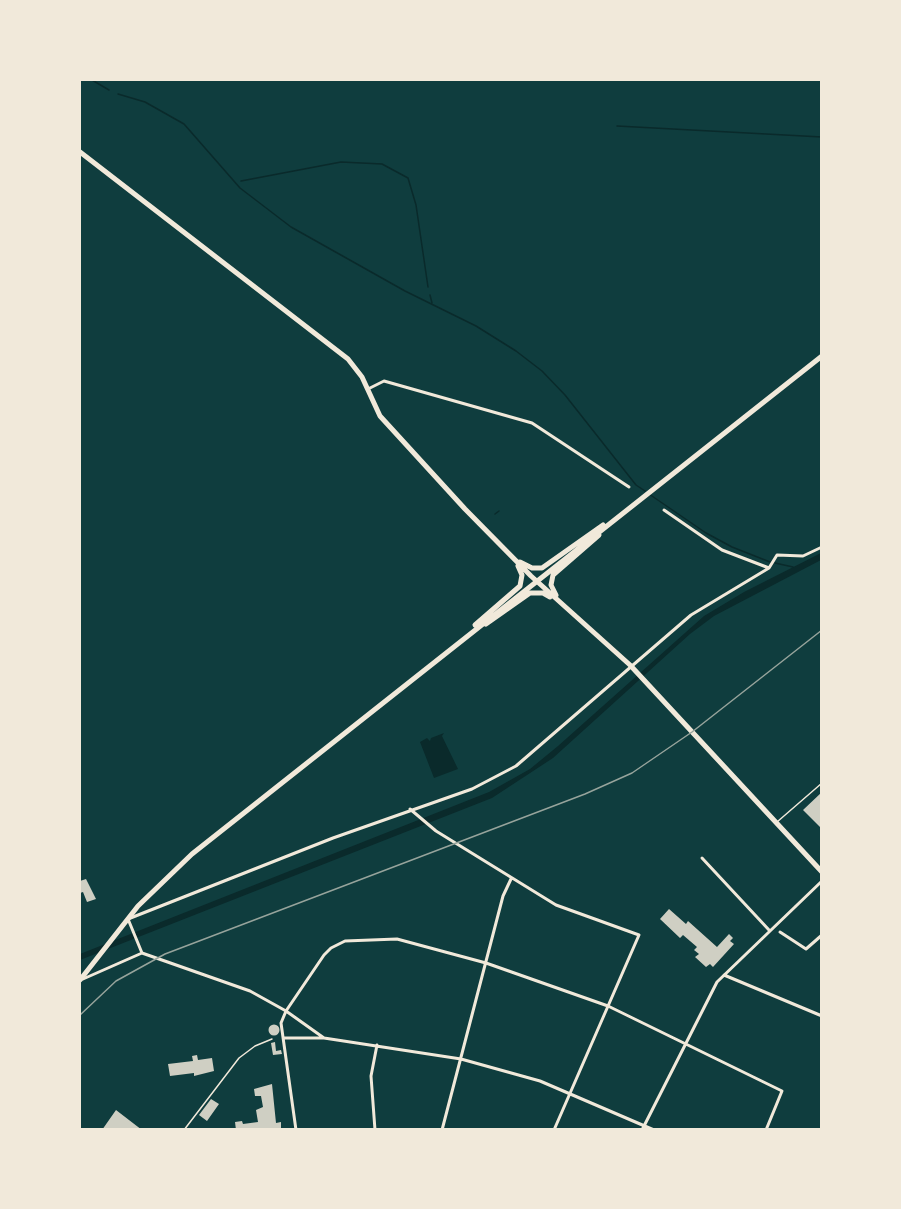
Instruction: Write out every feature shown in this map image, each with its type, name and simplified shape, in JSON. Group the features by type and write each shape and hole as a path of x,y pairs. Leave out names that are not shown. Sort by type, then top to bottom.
{"main road":[{"path":"80,152 354,366 380,416 504,550 631,667 822,872"},
{"path":"80,980 130,915 159,884 221,830 822,356"},
{"path":"504,550 527,567 542,568 585,536 620,515"},
{"path":"569,610 552,590 552,577 620,515"},
{"path":"462,640 489,611 521,584 521,571 504,550"},
{"path":"462,640 532,593 547,594 569,610"}],"street":[{"path":"367,390 384,381 532,423 629,486"},
{"path":"664,510 722,550 770,567"},
{"path":"142,953 128,919 411,809 472,789 516,766 545,744 691,615 770,567 777,555 803,556 822,547"},
{"path":"411,809 436,831 556,905 639,935 555,1130"},
{"path":"702,858 769,930"},
{"path":"442,1130 503,896 512,879"},
{"path":"643,1128 717,982 822,881"},
{"path":"780,932 806,949 822,935"},
{"path":"296,1130 282,1023 285,1011 324,955 345,941 397,939 486,963 608,1006 782,1092 766,1130"},
{"path":"80,980 142,953 250,991 285,1011 324,1038"},
{"path":"723,975 822,1016"},
{"path":"284,1038 324,1038 461,1059 540,1080 643,1128 654,1130"},
{"path":"375,1130 371,1076 377,1045"},
{"path":"399,1130 431,1130"}],"lane":[{"path":"776,823 822,783"},
{"path":"184,1130 239,1058 255,1046 272,1038"}],"water":[{"path":"821,553 821,560 714,616 690,634 553,758 492,798 80,960 80,954 489,792 530,769 704,616 744,592"},
{"path":"444,733 442,736 458,769 434,778 420,742 427,738 430,741 431,738"}],"building":[{"path":"822,792 822,829 803,810"},
{"path":"86,879 96,899 87,902 83,892 80,893 80,881"},
{"path":"669,909 686,924 688,921 717,947 729,934 733,938 730,941 734,944 713,967 710,964 706,967 695,957 699,954 694,950 697,947 683,935 680,938 660,919"},
{"path":"274,1025 278,1026 278,1034 274,1035 270,1034 269,1030 270,1026"},
{"path":"275,1042 276,1051 281,1050 282,1054 273,1055 271,1043"},
{"path":"197,1055 198,1060 212,1058 214,1071 194,1076 194,1073 170,1076 168,1064 193,1061 192,1056"},
{"path":"272,1084 276,1123 281,1122 281,1128 236,1130 235,1122 242,1121 243,1124 258,1122 256,1110 263,1107 261,1096 255,1096 254,1089"},
{"path":"211,1099 219,1104 207,1121 199,1115"},
{"path":"116,1110 142,1130 102,1130"}],"waterway":[{"path":"92,80 109,90"},
{"path":"118,94 145,102 184,124 240,188 291,227 405,291 476,326 516,351 542,371 565,395 636,485 645,491"},
{"path":"617,126 822,137"},
{"path":"241,181 341,162 382,164 408,178 416,205 428,287"},
{"path":"430,295 432,303"},
{"path":"649,494 706,533 732,547 770,562"},
{"path":"495,514 499,511"},
{"path":"775,563 793,567"}],"railway":[{"path":"80,1015 116,981 165,954 585,794 632,773 692,732 822,630"}]}
